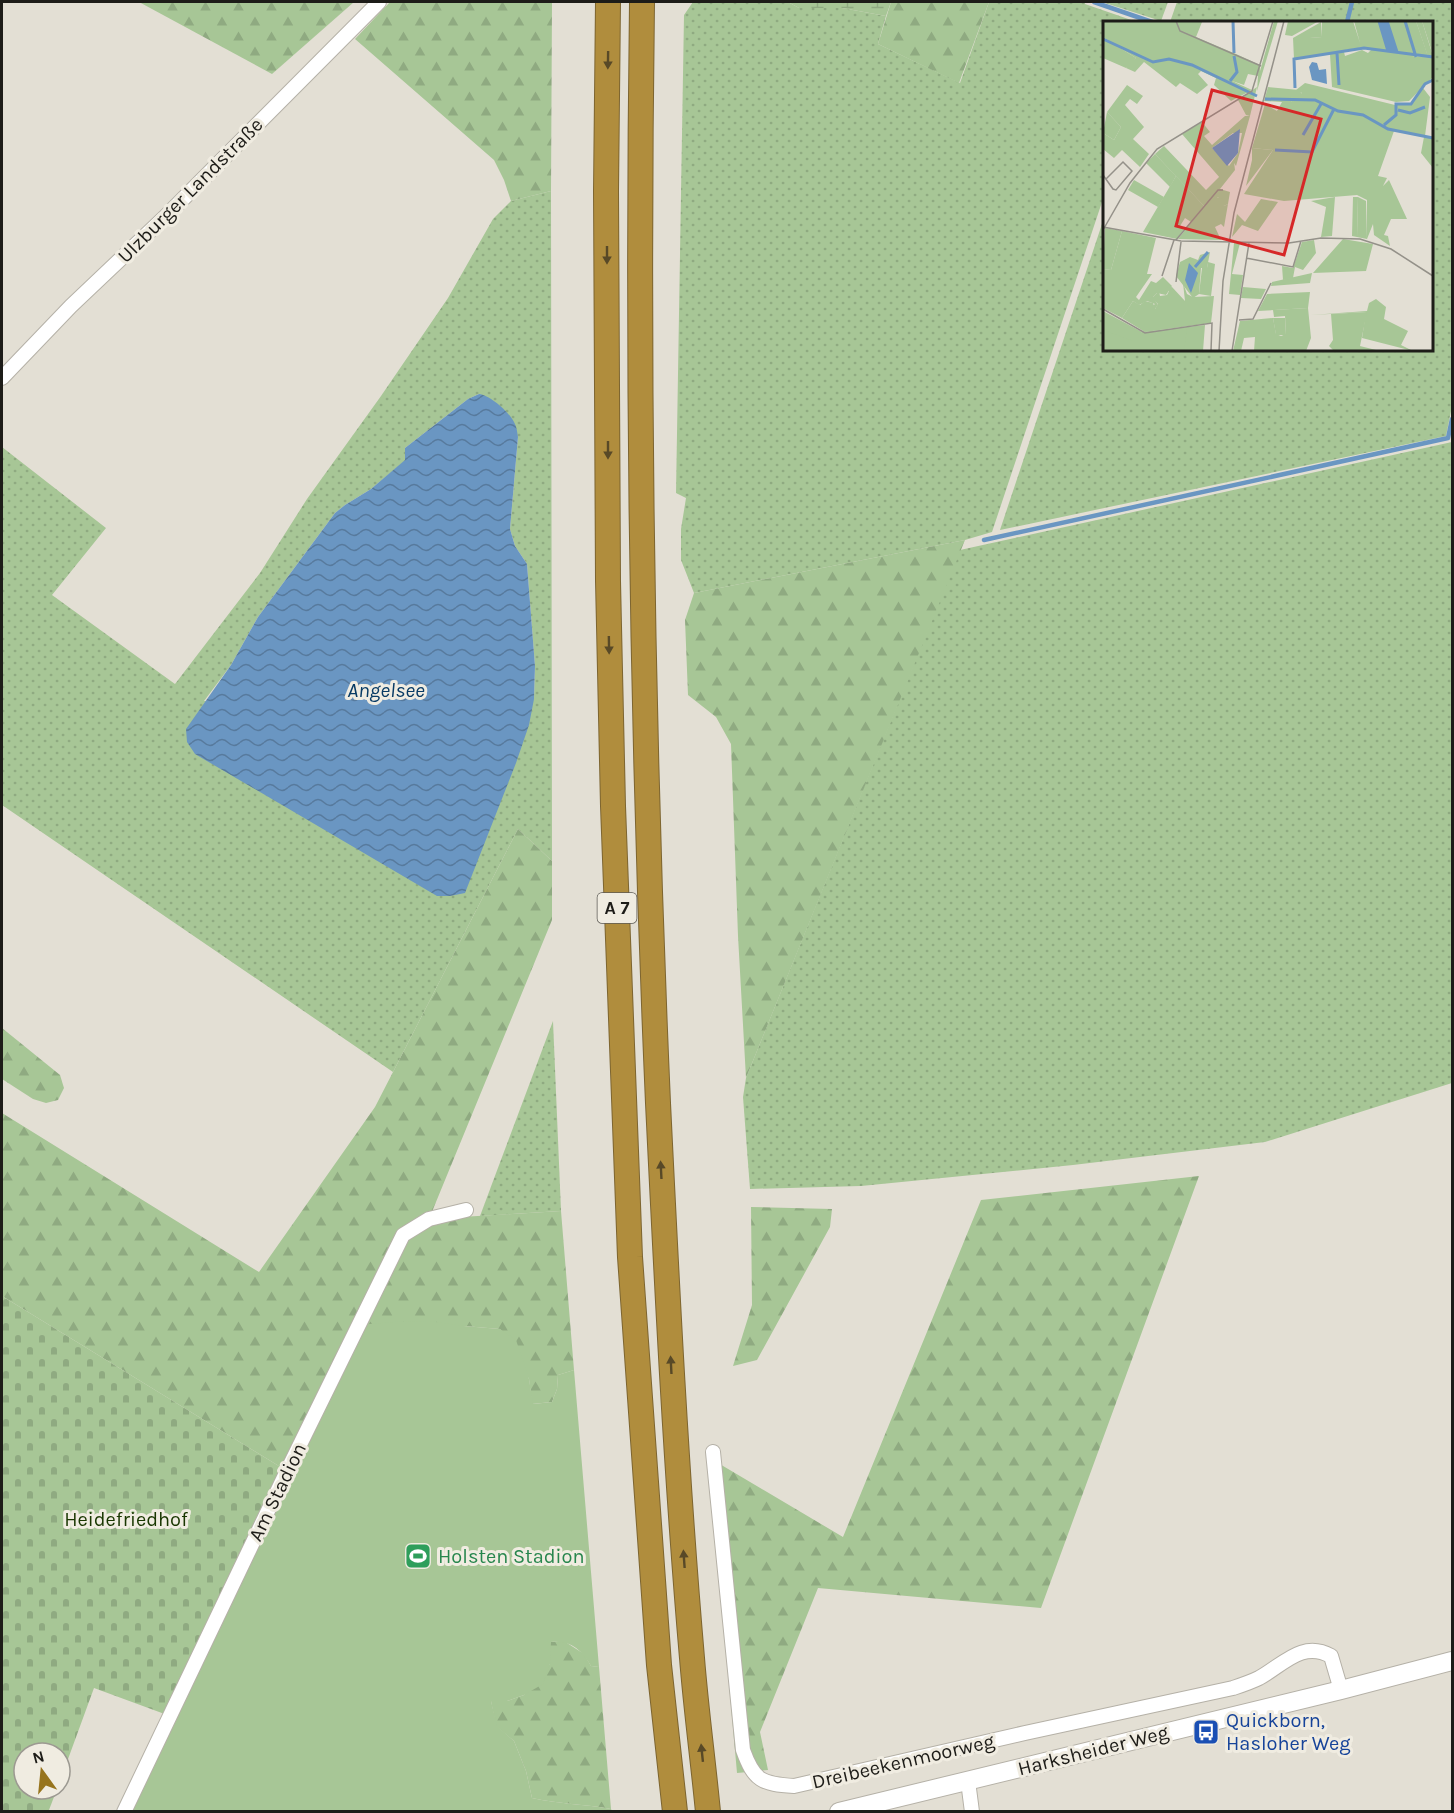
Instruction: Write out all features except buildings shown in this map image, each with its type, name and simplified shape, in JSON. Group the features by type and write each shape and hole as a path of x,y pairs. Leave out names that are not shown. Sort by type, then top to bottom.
{"highway":[{"name":"A 7","path":"608,2 606,179 612,806 630,1257 659,1665 675,1812"},
{"name":"A 7","path":"642,2 640,168 643,568 652,973 676,1458 692,1663 708,1812"}],"main road":[{"name":"Harksheider Weg","path":"839,1812 1452,1661"}],"street":[{"name":"Ulzburger Landstraße","path":"2,378 71,306 168,214 379,2"},
{"name":"Am Stadion","path":"124,1812 282,1481 403,1235 429,1219 466,1210"},
{"name":"Dreibeekenmoorweg","path":"713,1452 742,1750 749,1767 758,1779 775,1785 794,1786 1233,1688 1260,1678 1298,1653 1309,1651 1322,1651 1331,1656 1341,1690"},
{"path":"968,1781 972,1812"}],"green space":[{"path":"139,2 354,2 272,74"},
{"path":"390,2 552,2 551,191 511,201 494,160 355,39"},
{"path":"693,2 788,2 799,8 842,8 886,16 878,44 960,83 989,2 1085,2 1085,4 1134,21 1103,21 1103,199 992,532 965,540 694,593 681,560 681,529 686,498 676,493 684,15"},
{"path":"788,2 891,2 886,16 842,8 799,8"},
{"path":"891,2 989,2 959,83 878,44"},
{"path":"1102,2 1168,2 1161,21"},
{"path":"1177,2 1452,2 1452,406 1446,436 1000,530 1103,221 1103,351 1433,351 1433,21 1170,21"},
{"path":"551,191 552,861 518,829 393,1072 2,805 2,447 106,528 52,595 175,684 260,573 307,499 448,298 493,219 511,201","holes":["479,394 518,437 510,529 515,546 527,564 535,666 534,699 204,701 231,665 258,617 335,513 371,489 406,460 405,448 468,399"]},
{"path":"1452,442 1452,1083 1265,1142 1073,1165 861,1186 750,1189 743,1097 746,1078 960,550"},
{"path":"965,540 746,1078 731,744 716,717 688,695 685,620 694,593"},
{"path":"518,829 552,861 552,920 429,1219 561,1211 574,1370 558,1375 557,1389 552,1402 532,1404 529,1379 500,1329 464,1326 287,1471 2,1296 2,1113 259,1272 375,1107"},
{"path":"553,1021 561,1211 480,1216"},
{"path":"2,1028 60,1075 64,1088 58,1100 46,1103 33,1099 2,1079"},
{"path":"1199,1176 1041,1608 818,1588 760,1732 768,1770 737,1773 711,1481 718,1463 843,1537 981,1200"},
{"path":"751,1207 832,1209 830,1227 757,1360 733,1366 752,1305"},
{"name":"Heidefriedhof","path":"2,1296 287,1471 170,1716 94,1688 72,1748 72,1741 12,1741 12,1801 52,1801 49,1810 53,1811 2,1811"},
{"name":"Holsten Stadion","path":"429,1321 500,1329 516,1340 529,1379 533,1404 552,1402 557,1389 558,1375 574,1370 599,1667 591,1666 579,1650 569,1644 551,1642 550,1664 543,1684 524,1695 507,1701 491,1701 497,1726 514,1741 526,1771 532,1798 601,1807 612,1811 124,1812 358,1325"},
{"path":"564,1641 584,1654 591,1666 599,1667 611,1809 532,1798 526,1771 514,1741 496,1726 491,1701 507,1701 524,1695 550,1664 550,1642"}],"water":[{"name":"Angelsee","path":"479,394 488,397 504,409 512,418 517,430 510,529 515,546 527,564 535,666 534,699 529,725 516,763 465,893 437,896 195,754 187,742 186,729 231,665 258,617 335,513 371,489 405,460 405,448 468,399"}],"waterway":[{"path":"1094,2 1149,21"},
{"path":"1347,21 1352,2"},
{"path":"984,540 1448,438 1452,419"}],"place":[{"name":"Holsten Stadion","path":"418,1556"},
{"name":"Quickborn, Hasloher Weg","path":"1206,1732"}]}
